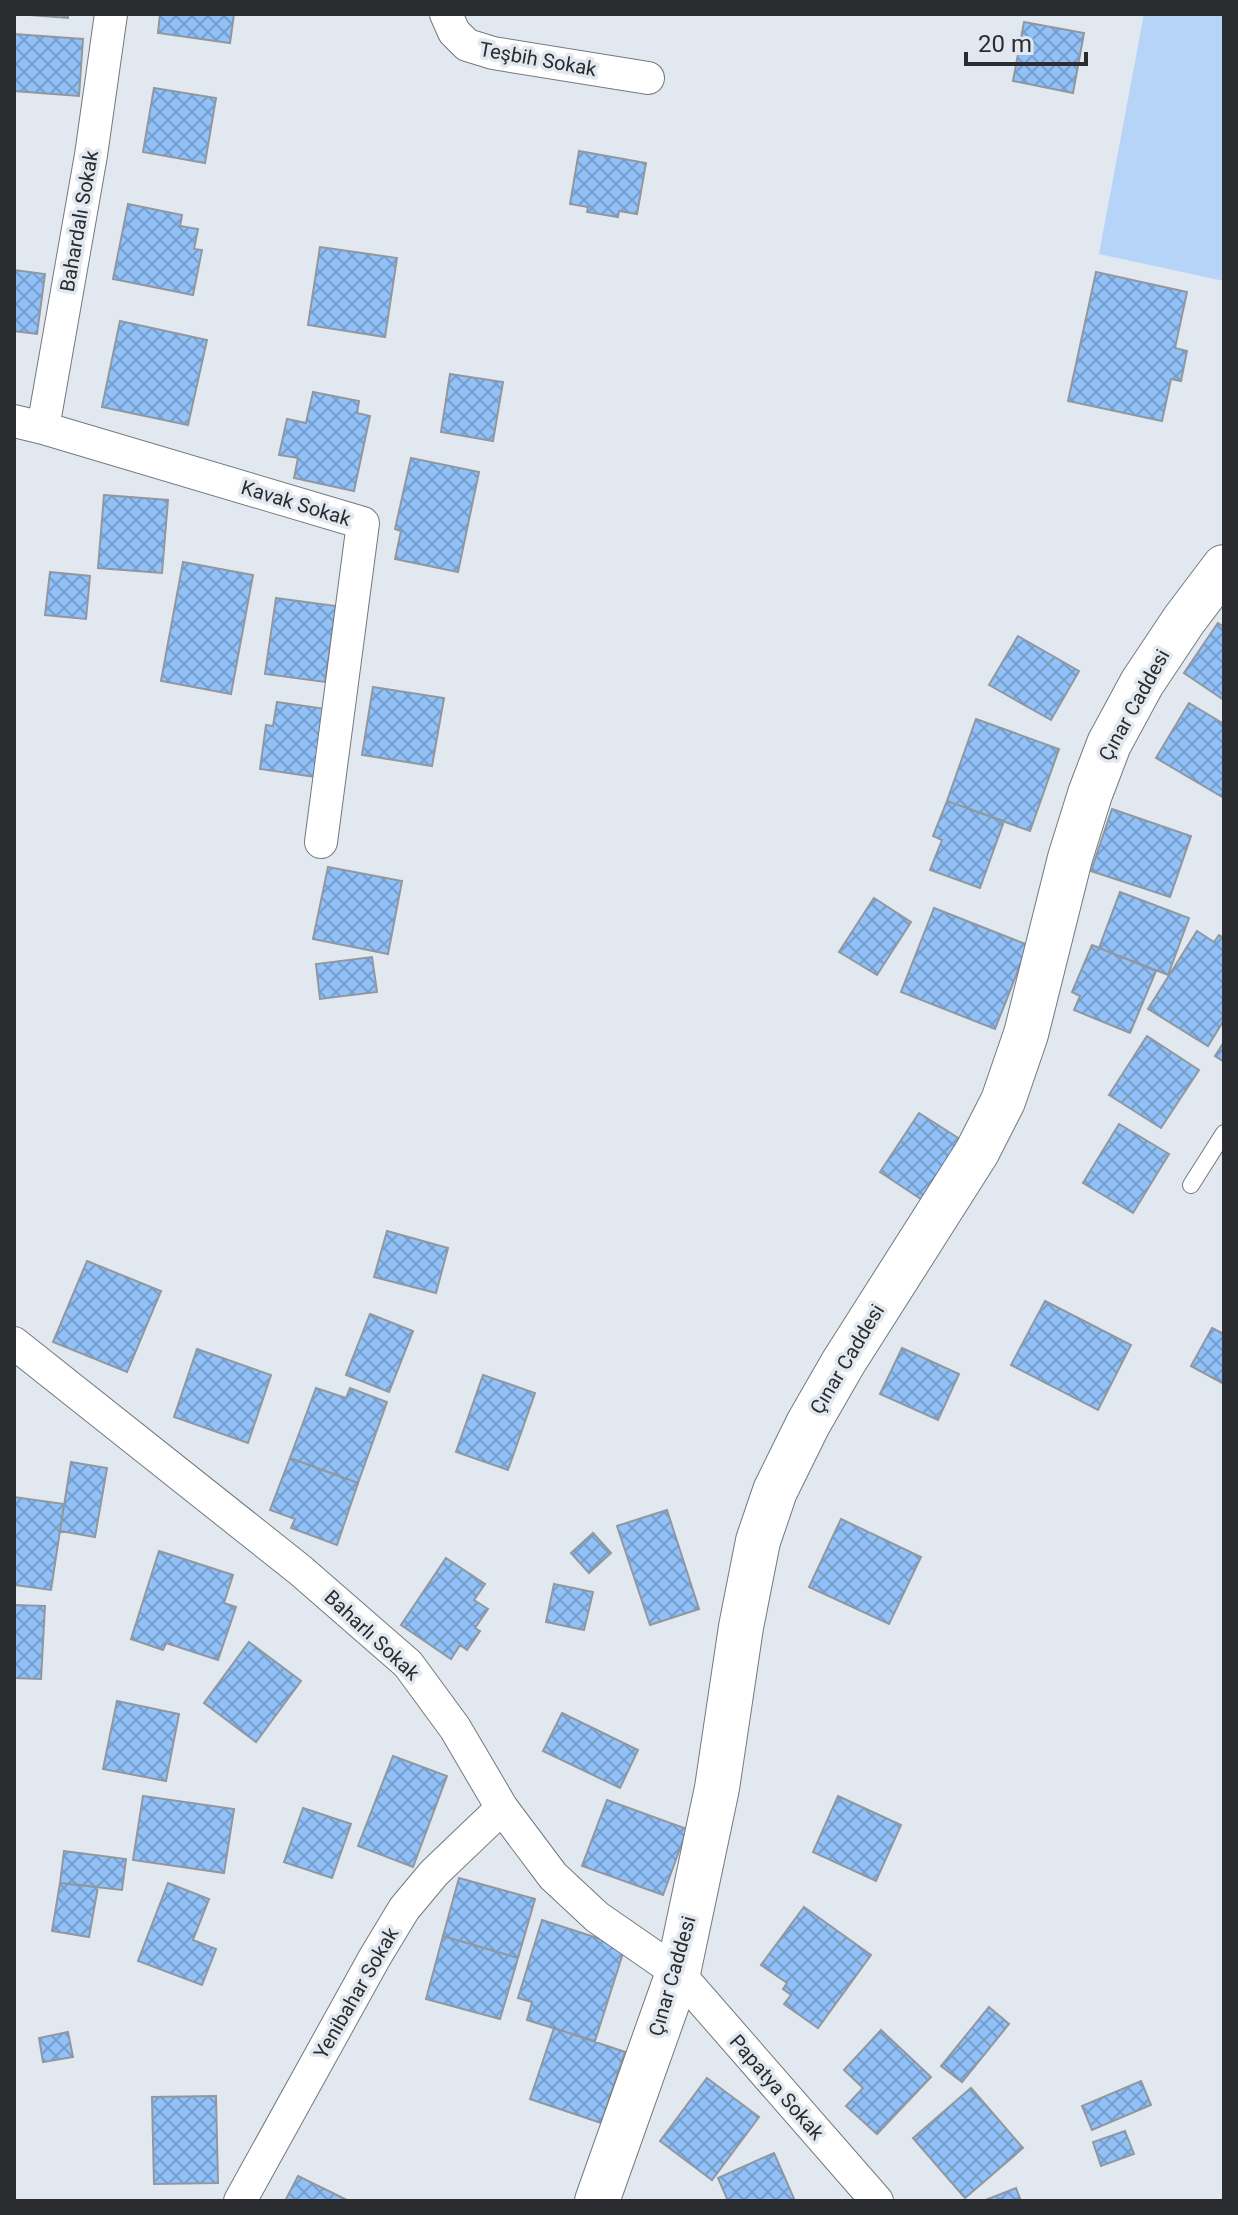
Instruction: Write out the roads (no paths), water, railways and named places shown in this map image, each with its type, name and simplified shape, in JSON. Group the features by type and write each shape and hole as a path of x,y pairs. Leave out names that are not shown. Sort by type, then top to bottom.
{"street":[{"name":"Bahardalı Sokak","path":"28,424 91,155 111,14"},
{"name":"Teşbih Sokak","path":"446,14 454,32 467,45 493,53 648,78"},
{"name":"Kavak Sokak","path":"28,424 363,523 321,842"},
{"name":"Çınar Caddesi","path":"597,2201 678,1973 717,1788 741,1627 758,1541 775,1491 843,1363 977,1152 1003,1101 1026,1034 1078,832 1109,744 1142,683 1224,567"},
{"name":"Baharlı Sokak","path":"14,1343 300,1570 408,1664 455,1728 502,1808 553,1876 580,1903 678,1973"},
{"name":"Yenibahar Sokak","path":"240,2201 404,1909 434,1873 502,1808"},
{"name":"Papatya Sokak","path":"678,1973 877,2201"}],"lane":[{"path":"1191,1185 1224,1133"}]}
